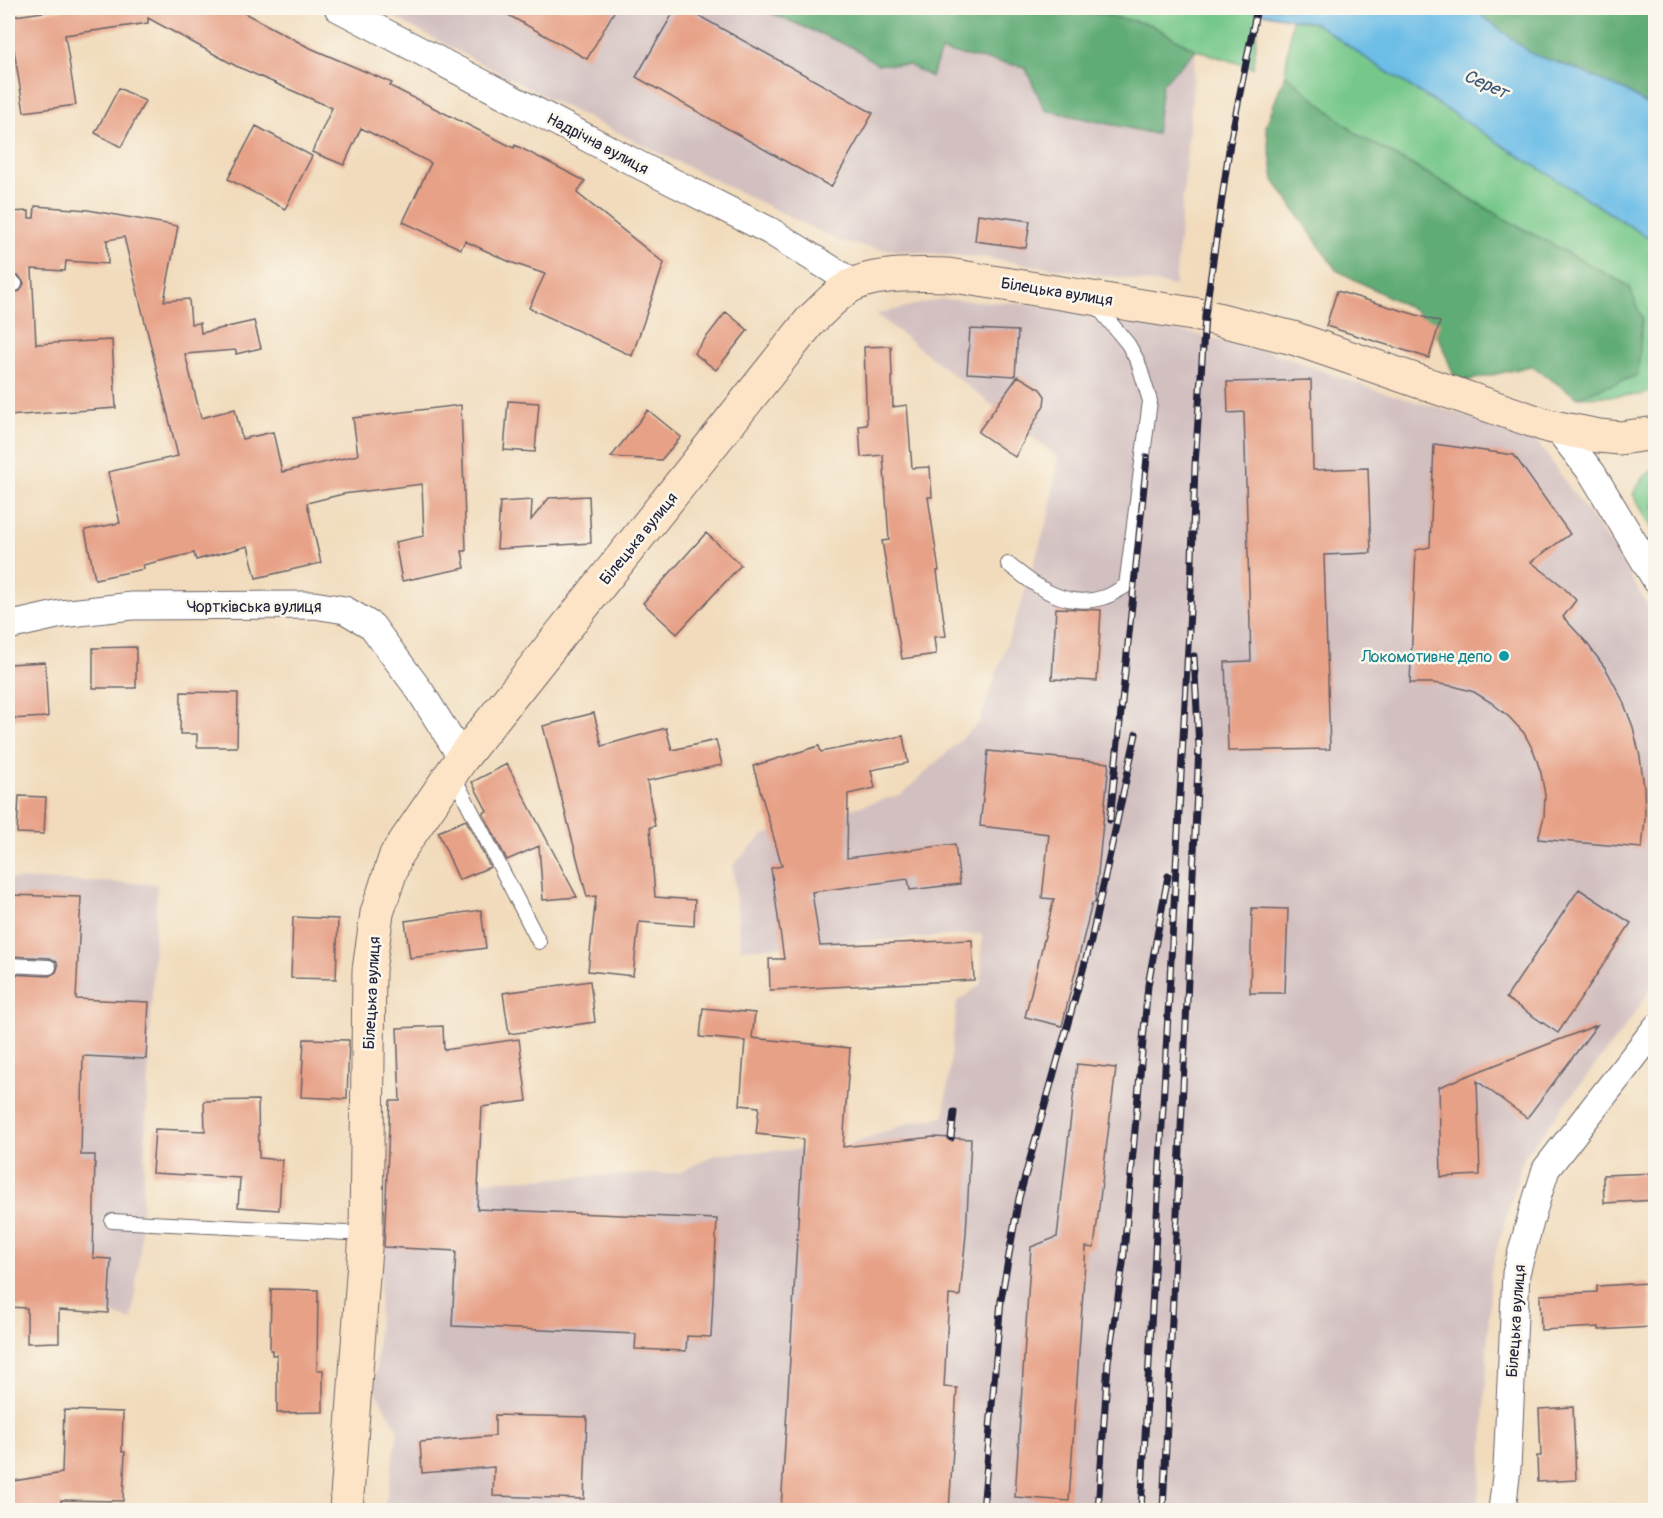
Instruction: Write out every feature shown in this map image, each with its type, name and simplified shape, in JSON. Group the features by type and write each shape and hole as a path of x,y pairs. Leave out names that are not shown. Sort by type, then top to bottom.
{"street":[{"name":"Надрічна вулиця","path":"338,8 770,231 855,284"},
{"name":"Білецька вулиця","path":"346,1510 366,1234 369,970 376,922 396,855 457,766 812,320 840,292 869,280 915,274 948,274 1205,316 1293,338 1557,427 1620,438 1656,434"},
{"path":"1557,427 1592,473 1656,580"},
{"name":"Чортківська вулиця","path":"8,626 61,614 132,606 314,605 345,610 372,626 420,691 457,766"},
{"name":"Білецька вулиця","path":"1502,1510 1507,1468 1516,1273 1546,1169 1656,1028"}],"lane":[{"path":"1008,564 1053,596 1065,599 1106,597 1126,586 1150,402 1138,362 1128,344 1087,296"},
{"path":"457,766 539,942"},
{"path":"8,965 49,967"},
{"path":"112,1221 366,1234"}],"shaded area":[{"path":"376,8 759,8 852,47 877,64 909,65 931,77 941,50 1025,67 1156,133 1162,84 1196,50 1175,286 985,258 880,249 841,242 547,98"},
{"path":"941,299 1076,307 1268,351 1372,389 1532,435 1616,552 1655,618 1655,981 1632,1018 1524,1157 1491,1269 1482,1466 1477,1510 381,1510 386,1500 398,1430 375,1390 390,1101 482,1105 479,1181 679,1173 716,1154 843,1147 914,1121 944,1117 957,1002 981,984 982,934 741,949 733,865 763,835 902,794 979,723 1022,601 1049,515 1058,457 876,314"},
{"path":"8,879 157,884 140,1251 132,1320 108,1313 8,1307"}],"green space":[{"path":"759,8 1068,8 1149,24 1196,50 1162,84 1156,134 1045,110 1025,67 941,51 931,77 909,65 877,64 852,47"},
{"path":"1068,8 1235,8 1259,12 1253,68 1196,50 1149,24"},
{"path":"1472,8 1655,8 1655,110 1626,91 1576,69 1532,54"},
{"path":"1292,19 1315,23 1375,64 1655,242 1655,391 1640,395 1577,397 1638,375 1629,286 1359,136 1285,74"},
{"path":"1285,74 1359,136 1629,286 1642,318 1638,375 1577,397 1531,366 1457,383 1440,340 1416,311 1336,270 1274,180 1266,126"},
{"path":"1655,469 1655,534 1633,494 1643,477"}],"water":[{"name":"Серет","path":"1235,8 1472,8 1532,54 1576,69 1626,91 1655,110 1655,242 1375,64 1315,23"}],"building":[{"path":"72,8 235,8 308,47 392,83 390,86 585,181 577,193 664,263 632,356 529,308 545,274 510,262 465,241 461,249 403,222 431,163 361,128 344,165 312,152 332,108 236,66 148,18 148,23 65,35 76,105 24,112 14,50 8,51 8,17"},
{"path":"496,8 616,8 587,59"},
{"path":"676,8 685,8 873,113 831,187 636,77"},
{"path":"119,88 145,101 121,147 95,133"},
{"path":"256,126 312,156 285,209 228,179"},
{"path":"35,206 88,210 178,226 164,301 189,299 191,324 200,323 201,333 254,321 261,348 236,354 236,350 185,354 201,418 235,409 242,439 273,432 282,472 358,455 353,418 461,405 466,551 462,551 465,568 402,581 395,542 424,536 422,484 343,494 307,503 321,563 256,578 248,546 196,560 194,553 143,565 144,569 95,579 85,530 120,523 108,472 178,456 124,237 107,240 108,264 66,261 65,271 32,269 36,344 112,340 116,408 8,416 8,294 20,291 24,283 19,276 8,276 8,212 29,211 29,218 34,218"},
{"path":"978,214 1030,221 1026,248 975,241"},
{"path":"1337,291 1440,322 1429,358 1326,326"},
{"path":"726,312 748,330 716,370 694,353"},
{"path":"970,329 1018,331 1015,376 967,373"},
{"path":"891,346 893,407 907,405 912,468 930,467 932,497 928,497 946,636 934,637 936,654 902,659 882,541 889,540 883,455 861,457 859,426 867,425 864,347"},
{"path":"1018,376 1040,389 1045,396 1044,405 1015,457 978,432"},
{"path":"1311,380 1313,470 1368,468 1371,553 1324,555 1330,749 1228,751 1225,662 1251,661 1244,412 1228,413 1227,382"},
{"path":"508,401 539,403 535,452 504,450"},
{"path":"648,410 681,437 661,460 611,457"},
{"name":"Локомотивне депо","path":"1434,444 1514,455 1570,534 1531,562 1560,584 1576,600 1563,617 1606,669 1622,699 1633,727 1644,787 1645,818 1642,848 1538,839 1544,817 1545,795 1534,752 1524,733 1492,703 1474,692 1432,683 1410,683 1416,550 1430,547"},
{"path":"589,496 591,543 497,549 500,502 532,500 531,520 549,498"},
{"path":"706,533 741,565 677,634 643,603"},
{"path":"1056,608 1101,610 1097,681 1052,679"},
{"path":"136,647 136,688 93,688 93,648"},
{"path":"45,662 48,717 8,719 8,664"},
{"path":"181,692 238,693 237,747 197,747 197,734 180,734"},
{"path":"594,713 602,746 666,728 672,750 716,740 722,765 647,781 655,826 650,827 655,897 695,900 694,926 639,922 633,976 588,971 596,896 587,897 543,726"},
{"path":"903,736 908,763 871,770 875,788 848,794 847,858 955,844 960,884 910,890 908,879 812,892 820,946 972,940 974,980 770,990 769,959 784,959 771,868 782,866 753,766 819,746 821,752"},
{"path":"988,751 1109,763 1095,903 1092,903 1062,1026 1025,1017 1054,899 1042,898 1049,834 980,826"},
{"path":"507,764 577,897 543,900 539,846 507,860 483,813 487,811 472,782"},
{"path":"19,796 46,797 44,834 17,833"},
{"path":"466,820 490,867 459,880 438,832"},
{"path":"1579,889 1631,923 1558,1033 1506,998"},
{"path":"8,895 81,897 76,999 149,1002 146,1059 83,1056 81,1155 95,1155 93,1258 111,1259 108,1313 59,1310 59,1342 27,1343 27,1308 8,1307 8,974 49,976 56,972 58,967 57,962 50,958 8,956"},
{"path":"1252,908 1288,909 1285,993 1250,993"},
{"path":"481,910 486,948 410,958 405,921"},
{"path":"293,917 338,919 336,979 291,978"},
{"path":"590,981 595,1022 509,1034 503,993"},
{"path":"703,1008 755,1013 752,1038 850,1048 843,1147 933,1137 971,1139 960,1296 949,1295 944,1387 957,1388 949,1510 781,1510 803,1139 756,1134 759,1107 740,1105 745,1041 700,1037"},
{"path":"1597,1025 1527,1118 1477,1081 1480,1175 1441,1177 1439,1087"},
{"path":"443,1026 444,1050 519,1039 527,1101 482,1107 477,1209 717,1219 711,1337 687,1336 686,1351 635,1349 636,1334 452,1326 456,1251 384,1247 390,1101 400,1101 397,1028"},
{"path":"304,1039 349,1040 347,1099 301,1097"},
{"path":"1077,1064 1116,1068 1094,1248 1086,1247 1069,1501 1015,1497 1031,1247 1057,1237"},
{"path":"258,1100 259,1158 282,1160 279,1210 238,1207 240,1178 152,1173 155,1129 205,1131 204,1101"},
{"path":"1656,1173 1656,1200 1604,1203 1603,1175"},
{"path":"1649,1283 1652,1327 1541,1330 1540,1295 1597,1292 1597,1286"},
{"path":"271,1289 318,1290 317,1370 323,1370 323,1412 277,1413 277,1355 272,1355 272,1350 270,1350"},
{"path":"1573,1407 1576,1480 1538,1482 1537,1456 1541,1456 1539,1409"},
{"path":"64,1410 123,1412 122,1452 125,1452 123,1501 61,1500 62,1510 11,1510 8,1499 8,1482 62,1473"},
{"path":"495,1415 587,1417 584,1499 493,1496 494,1467 422,1473 420,1442 495,1436"}],"railway":[{"path":"1141,1510 1191,592 1195,465 1205,316 1230,143 1257,8"},
{"path":"1110,820 1147,457"},
{"path":"1163,1510 1199,747 1194,656"},
{"path":"983,1510 1001,1300 1019,1198 1091,941 1136,734"},
{"path":"1098,1510 1108,1362 1123,1264 1148,985 1168,876"},
{"path":"951,1138 954,1112"}],"place":[{"name":"Локомотивне депо","path":"1504,656"}]}
